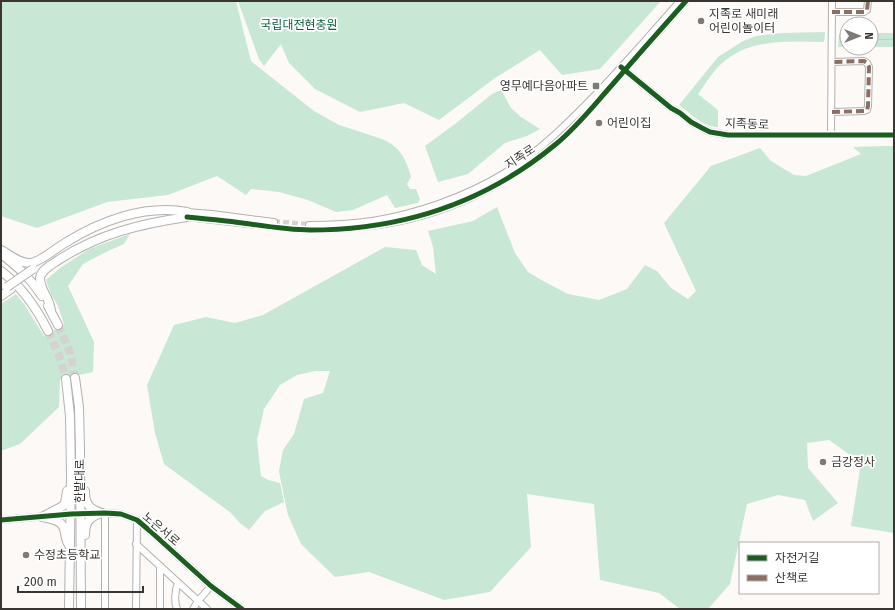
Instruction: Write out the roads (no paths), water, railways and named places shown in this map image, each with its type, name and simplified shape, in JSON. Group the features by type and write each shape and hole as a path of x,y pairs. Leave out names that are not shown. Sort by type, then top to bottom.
{"main road":[{"path":"1,250 24,263 32,263 76,236 96,226 119,218 143,212 163,210 177,210 187,215"},
{"path":"1,296 6,289 86,239 117,227 142,220 187,215"},
{"path":"58,325 43,291 40,279 42,273 49,266 88,243 112,233 142,224 187,215"},
{"path":"1,254 34,284 51,310"},
{"path":"1,271 8,276 24,293 40,315 48,331"},
{"name":"한밭대로","path":"76,378 79,408 81,475 81,609"},
{"name":"한밭대로","path":"66,379 70,416 71,474 69,609"},
{"path":"42,517 63,506 65,503 71,474"},
{"path":"81,475 85,488 85,498 90,508 104,513"},
{"path":"81,553 85,540 86,525 95,515 104,513"},
{"path":"42,517 61,523 66,542 70,548"}],"street":[{"name":"지족로","path":"309,227 351,228 400,221 424,215 443,209 485,191 531,163 571,130 680,1"},
{"name":"지족로","path":"623,69 686,1"},
{"path":"831,135 832,1"},
{"path":"832,12 864,12 868,8 868,1"},
{"path":"832,62 864,62 867,63 869,67 867,110 832,112"},
{"name":"지족동로","path":"623,69 669,111 710,132 728,135 894,135"},
{"path":"187,215 212,214 274,224"},
{"path":"104,513 105,609"},
{"name":"노은서로","path":"1,520 71,514 121,514 137,520 211,586 242,609"},
{"path":"136,609 137,520"},
{"path":"136,544 207,609"},
{"path":"160,566 160,609"},
{"path":"177,609 175,602 178,583"},
{"path":"193,609 211,586"}],"waterway":[{"path":"879,40 894,39"}],"tunnel":[{"path":"274,222 309,225"},
{"path":"274,227 309,230"},
{"path":"58,325 70,352 75,378"},
{"path":"48,331 59,355 66,379"}],"place":[{"name":"지족로 새미래 어린이놀이터","path":"701,21"},
{"name":"영무예다음아파트","path":"596,86"},
{"name":"어린이집","path":"599,123"},
{"name":"금강정사","path":"823,462"},
{"name":"수정초등학교","path":"26,555"}],"park label":[{"name":"국립대전현충원","path":"299,25"}]}
